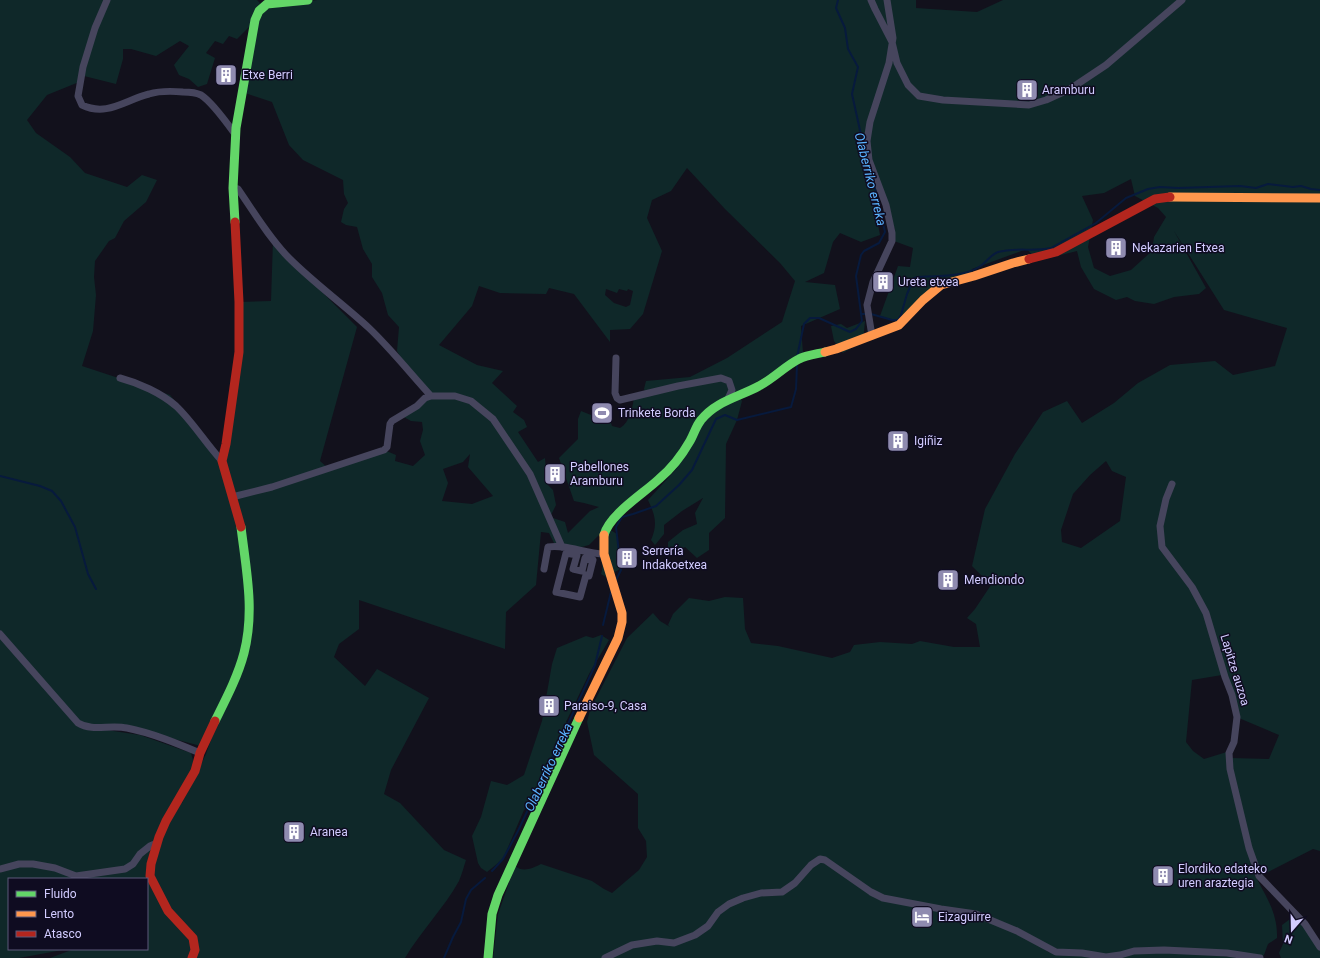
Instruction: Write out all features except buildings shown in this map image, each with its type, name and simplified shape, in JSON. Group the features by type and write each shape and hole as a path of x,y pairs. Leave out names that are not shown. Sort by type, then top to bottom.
{"street":[{"path":"107,0 95,28 83,67 78,96 82,105 89,109 107,109 149,94 174,91 192,92 201,95 235,134"},
{"path":"222,461 227,437 239,352 239,302 233,188 235,134 253,27 258,13 267,4 308,0"},
{"path":"872,0 892,42 897,63 908,85 919,96 943,100 1029,105 1046,100 1070,89 1106,65 1182,0"},
{"path":"872,336 867,305 873,282 892,241 892,233 886,205 869,160 867,141 870,122 889,63 893,38 887,0"},
{"path":"233,188 238,189 273,240 288,258 324,292 377,336 431,396"},
{"path":"488,958 492,914 498,895 570,735 618,638 622,622 622,613 604,554 604,536 606,529 616,516 660,479 676,462 689,443 700,421 708,412 759,386 796,360 836,349 899,326 923,300 941,285 1013,263 1056,252 1155,199 1173,196 1320,198"},
{"path":"616,358 615,393 617,398 620,400 678,386 721,378 728,381 732,390 727,401"},
{"path":"120,378 144,387 170,401 222,461 241,526 250,615 244,654 235,679 200,753 195,771 166,821 156,843 151,864 150,876 168,911 193,938 195,950 192,958"},
{"path":"232,497 272,487 384,450 387,447 390,424 392,421 417,406 425,398 431,396 455,396 471,401 493,419 530,474 562,546"},
{"name":"Lapitze auzoa","path":"1172,484 1166,498 1160,526 1162,547 1192,588 1206,613 1225,677 1232,695 1237,717 1234,742 1230,753 1230,769 1249,848 1259,876 1304,924 1320,947"},
{"path":"544,569 548,547 562,546 594,554 604,554"},
{"path":"566,553 577,555 573,569 582,571 585,558 593,560 588,576 586,575 580,597 556,592 566,553"},
{"path":"0,634 78,723 84,727 125,727 162,738 200,753"},
{"path":"0,869 19,864 34,864 55,868 76,876 125,869 133,864 140,854 156,843"},
{"path":"605,958 632,945 656,941 674,943 695,935 708,926 718,912 729,904 761,893 782,892 795,883 820,859 825,860 871,892 883,898 976,914 1017,931 1056,952 1082,953 1106,957 1134,951 1164,950 1227,953 1260,958"}],"green space":[{"path":"0,0 257,0 260,3 252,24 237,39 229,36 223,44 215,41 206,53 215,58 207,84 198,87 189,79 179,75 174,65 189,46 180,41 156,56 131,49 123,49 123,59 116,84 84,76 79,82 47,95 27,120 36,133 70,157 85,173 127,187 142,175 157,180 146,202 124,221 115,238 109,241 95,261 94,277 96,295 93,331 82,366 170,395 222,460 239,352 239,302 271,301 273,240 288,258 357,327 320,461 329,469 384,450 396,455 395,461 413,466 425,455 420,441 423,430 422,422 411,421 402,416 432,395 401,358 397,351 399,327 388,315 382,293 372,277 372,264 363,249 357,227 346,225 341,222 344,209 348,203 344,194 343,180 303,160 289,145 272,102 245,93 256,25 266,9 317,0 916,0 916,8 977,12 1003,0 1320,0 1320,851 1313,849 1262,875 1252,869 1269,902 1277,928 1277,938 1268,944 1263,956 1197,950 1112,955 1065,951 1038,944 1048,952 1107,958 493,958 498,914 515,866 525,869 541,864 592,881 612,893 639,870 647,857 646,841 638,828 638,794 594,755 587,722 590,710 627,638 653,613 660,621 670,627 668,625 673,614 689,598 709,601 725,597 743,598 745,629 751,643 778,646 832,658 850,652 854,645 880,642 912,644 920,641 954,647 980,647 976,624 967,618 991,585 972,566 985,509 1015,454 1043,412 1067,401 1082,423 1114,403 1138,383 1170,365 1215,361 1233,375 1275,366 1287,328 1224,310 1174,231 1206,288 1199,294 1174,297 1154,304 1135,301 1127,297 1116,300 1094,289 1081,267 1077,251 1037,261 1027,249 972,269 971,279 933,291 899,325 894,320 880,316 898,266 910,267 913,248 894,241 895,230 881,187 873,198 880,235 861,242 840,233 833,242 824,273 805,282 835,285 840,309 801,326 803,353 781,368 737,393 742,401 737,420 726,444 725,518 709,533 709,550 697,558 685,547 673,554 668,550 668,542 683,530 697,524 695,513 703,498 682,511 664,525 664,534 655,545 651,540 655,520 648,500 678,467 613,512 604,526 617,534 620,569 606,577 601,574 602,566 599,549 600,534 589,545 578,548 555,545 549,533 541,532 536,585 506,612 505,649 359,600 359,629 339,644 334,657 365,686 377,669 429,698 391,770 384,794 400,803 444,850 466,860 459,881 453,891 405,958 50,958 71,950 148,950 148,878 8,878 8,950 63,950 19,958 0,958","holes":["687,168 725,209 780,263 795,281 782,322 727,358 690,377 646,381 644,389 647,396 634,398 628,419 620,428 612,426 611,423 581,411 578,419 578,439 559,458 574,501 599,507 590,511 568,533 565,522 550,517 556,505 553,490 547,484 545,458 538,462 518,432 527,427 524,420 513,412 517,406 492,383 503,371 477,365 439,345 472,306 479,286 500,293 546,294 549,288 574,294 610,342 610,330 630,329 643,314 662,251 647,218 652,200 671,191","1131,179 1135,196 1158,208 1166,217 1154,237 1152,251 1131,270 1110,276 1094,268 1088,247 1093,220 1082,196 1104,193","606,289 617,293 619,289 627,291 628,289 633,291 630,305 626,307 614,303 605,295","470,454 468,467 493,496 472,504 442,501 448,483 443,469 463,462","1106,461 1112,471 1126,477 1120,521 1081,548 1062,542 1061,530 1073,494 1090,475","1222,675 1230,694 1234,716 1279,735 1269,759 1231,758 1230,751 1204,759 1193,751 1186,742 1192,680","226,697 206,754 182,803 194,764 191,753 140,735 87,727 143,731 201,746"]},
{"path":"865,321 863,341 843,353 834,341 831,326 841,324 847,328"},
{"path":"601,635 609,640 589,674 566,722 569,725 532,803 524,810 503,859 487,872 481,868 478,863 472,836 481,817 491,781 507,785 524,775 542,721 552,664 557,648 586,636 593,638"},
{"path":"1294,916 1303,924 1320,949 1320,958 1281,958 1279,953 1283,944 1282,925"},
{"path":"1163,951 1245,958 1121,958 1134,953"}],"waterway":[{"name":"Olaberriko erreka","path":"797,357 804,324 810,318 819,318 850,332 856,329 862,321 856,276 861,255 864,251 879,243 885,232 875,188 868,176 863,144 852,94 858,67 848,49 845,28 836,8 838,0"},
{"path":"862,314 871,314 892,320 898,320 914,278 965,273 979,267 998,252 1051,248 1096,223 1126,198 1148,189 1160,187 1178,188 1240,186 1256,188 1268,184 1293,187 1301,186 1320,190"},
{"name":"Olaberriko erreka","path":"616,580 621,570 616,527 622,517 656,506 679,485 692,470 716,419 725,415 737,420 791,407 796,389 797,365"},
{"path":"0,476 40,486 52,491 61,501 75,527 88,574 96,589"},
{"name":"Olaberriko erreka","path":"603,625 611,592"},
{"name":"Olaberriko erreka","path":"492,871 503,859 518,831 595,665 602,636"},
{"name":"Olaberriko erreka","path":"444,958 461,922 466,899 471,890 485,878"}],"traffic: fast":[{"path":"235,222 233,188 236,128 255,20 259,11 267,4 308,0"},
{"path":"604,535 607,527 620,512 659,479 680,457 699,422 714,408 764,383 799,359 825,352"},
{"path":"215,721 238,670 244,653 247,637 249,606 247,574 241,527"},
{"path":"488,958 492,914 498,895 579,718"}],"traffic: slow":[{"path":"1170,197 1320,198"},
{"path":"825,352 899,325 923,300 941,285 1029,259"},
{"path":"579,718 618,638 622,622 622,613 604,554 604,535"}],"traffic: jam":[{"path":"1029,259 1056,252 1155,199 1170,197"},
{"path":"235,222 239,302 239,352 226,444 222,461 241,527"},
{"path":"192,958 195,950 193,938 168,911 150,876 151,864 159,837 166,821 195,771 200,753 215,721"}],"place":[{"name":"Etxe Berri","path":"226,75"},
{"name":"Aramburu","path":"1027,90"},
{"name":"Nekazarien Etxea","path":"1116,248"},
{"name":"Ureta etxea","path":"883,282"},
{"name":"Trinkete Borda","path":"602,413"},
{"name":"Igiñiz","path":"898,441"},
{"name":"Pabellones Aramburu","path":"555,474"},
{"name":"Serrería Indakoetxea","path":"627,558"},
{"name":"Mendiondo","path":"948,580"},
{"name":"Paraiso-9, Casa","path":"549,706"},
{"name":"Aranea","path":"294,832"},
{"name":"Elordiko edateko uren araztegia","path":"1163,876"},
{"name":"Eizaguirre","path":"922,917"}]}
